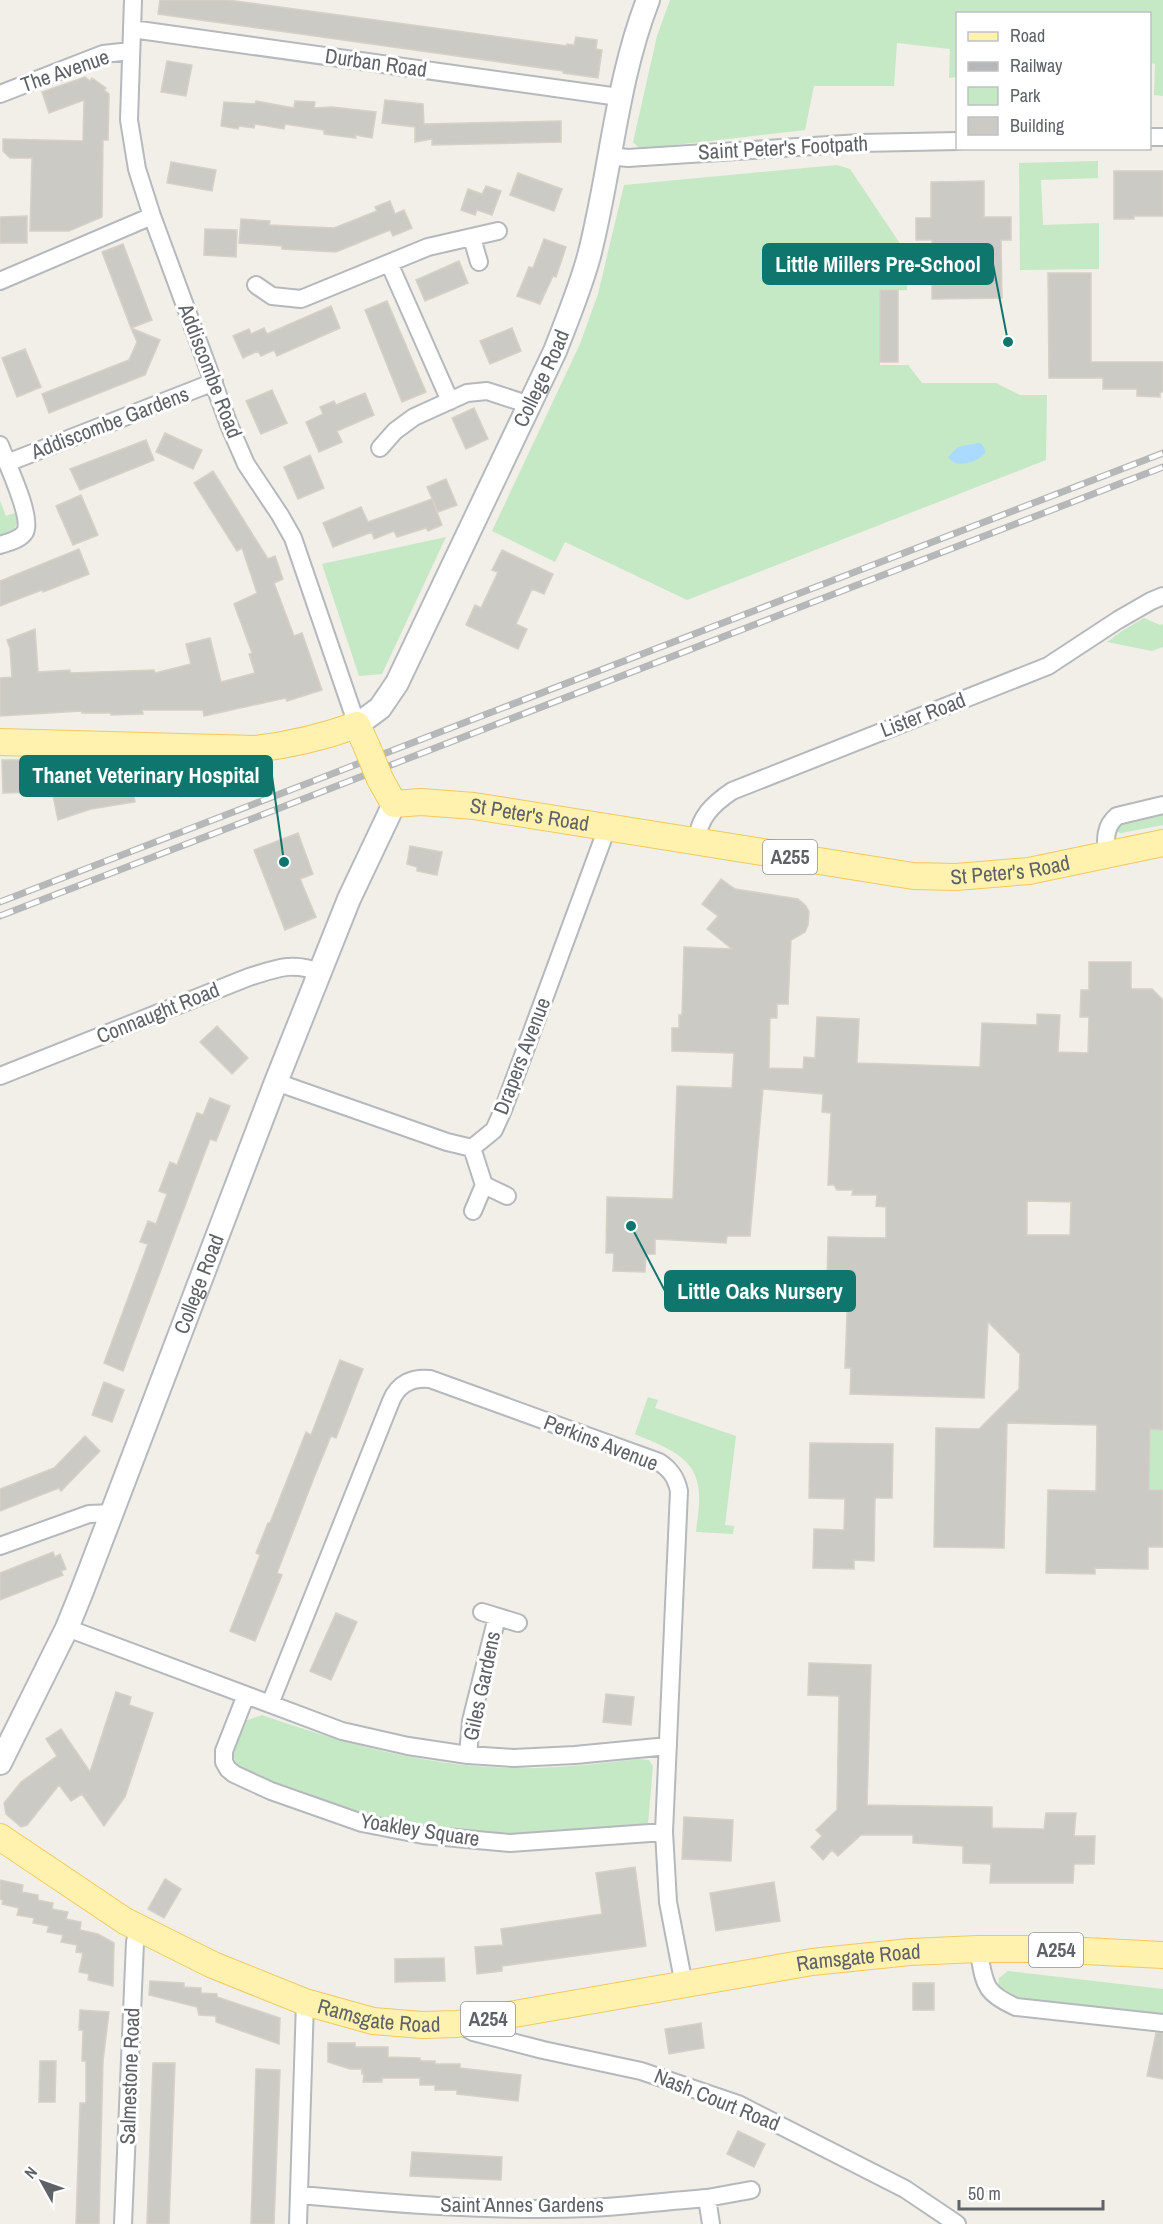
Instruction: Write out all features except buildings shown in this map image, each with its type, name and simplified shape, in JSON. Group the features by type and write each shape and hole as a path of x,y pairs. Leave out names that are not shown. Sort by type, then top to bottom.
{"main road":[{"name":"College Road","path":"362,736 397,683 530,405 576,298 589,256 619,97 648,0"},
{"path":"0,742 255,749 318,739 362,736 380,779 394,804"},
{"name":"St Peter's Road","path":"394,804 421,802 463,805 697,840 913,876 956,877 1029,871 1163,843"},
{"name":"College Road","path":"0,1763 67,1628 319,972 349,899 394,804"},
{"name":"Ramsgate Road","path":"0,1837 138,1929 213,1965 305,2002 373,2021 422,2025 458,2024 812,1962 910,1952 978,1948 1163,1955"}],"street":[{"name":"Addiscombe Road","path":"133,0 129,120 137,170 152,216 246,464 293,538 362,736"},
{"name":"Durban Road","path":"132,29 619,97"},
{"name":"The Avenue","path":"0,94 103,54 131,51"},
{"name":"Saint Peter's Footpath","path":"609,156 628,158 860,143 956,141"},
{"path":"0,281 152,216"},
{"path":"256,285 273,296 301,299 428,247 498,231"},
{"path":"472,238 479,262"},
{"path":"389,263 450,401"},
{"name":"Addiscombe Gardens","path":"7,463 214,382"},
{"path":"380,448 395,430 414,417 467,393 486,391 530,405"},
{"name":"Addiscombe Gardens","path":"0,445 26,511 27,526 19,538 0,545"},
{"name":"Lister Road","path":"697,840 698,830 705,815 715,802 732,791 1048,666 1118,620 1163,596"},
{"path":"1107,854 1105,840 1111,821 1117,816 1163,805"},
{"name":"Drapers Avenue","path":"472,1148 494,1130 607,828"},
{"name":"Connaught Road","path":"0,1076 249,977 286,966 305,967 319,972"},
{"path":"276,1082 447,1142 472,1148 484,1185 473,1211"},
{"path":"484,1185 507,1196"},
{"name":"Perkins Avenue","path":"270,1704 390,1401 404,1384 421,1378 430,1379 658,1462 673,1475 679,1491 664,1832 668,1902 684,1985"},
{"path":"0,1546 89,1514 113,1513"},
{"name":"Giles Gardens","path":"468,1755 471,1721 490,1614 518,1623"},
{"path":"67,1628 342,1731 408,1746 468,1755 514,1758 668,1746"},
{"name":"Yoakley Square","path":"246,1695 224,1751 224,1762 228,1769 271,1791 362,1822 423,1835 510,1843 664,1832"},
{"name":"Salmestone Road","path":"123,2224 135,1942 138,1929"},
{"path":"978,1948 985,1984 998,1999 1016,2007 1163,2023"},
{"path":"298,2224 301,2195 305,2002"},
{"name":"Nash Court Road","path":"458,2024 473,2032 641,2071 738,2104 905,2188 957,2224"},
{"name":"Saint Annes Gardens","path":"301,2195 382,2203 508,2208 590,2208 707,2198 751,2190"},
{"path":"707,2198 711,2224"}],"green space":[{"path":"670,0 1163,0 1163,96 1154,95 1155,64 1151,63 1151,12 956,12 956,77 949,78 950,49 897,43 894,86 814,86 805,130 640,149 633,142 657,36"},
{"path":"1098,161 1098,178 1041,180 1043,225 1099,223 1099,269 1020,270 1019,163"},
{"path":"837,165 850,169 907,254 907,290 880,291 880,365 908,365 922,383 996,383 1020,395 1047,395 1046,460 687,600 565,542 555,562 492,531 580,344 598,294 624,185"},
{"path":"0,501 6,516 18,512 19,518 14,530 0,538"},
{"path":"446,537 382,674 359,676 322,564"},
{"path":"1144,618 1160,625 1163,624 1163,647 1152,651 1107,642 1122,631"},
{"path":"1163,812 1163,825 1121,833 1116,830 1125,822"},
{"path":"648,1397 658,1400 655,1408 736,1436 725,1525 734,1526 733,1534 696,1532 699,1494 693,1470 678,1455 635,1434"},
{"path":"1150,1429 1163,1430 1163,1490 1149,1490"},
{"path":"262,1715 353,1744 446,1763 527,1768 649,1760 653,1766 648,1824 523,1838 430,1828 334,1806 239,1770 233,1756 245,1721"},
{"path":"1008,1971 1163,1989 1163,2015 1113,2008 1013,2002 998,1992 999,1978"}],"water":[{"path":"982,444 986,452 978,459 962,464 948,457 958,447"}],"railway":[{"path":"0,902 1163,453"},
{"path":"0,916 1163,467"}],"place":[{"name":"Little Millers Pre-School","path":"1008,342"},
{"name":"Thanet Veterinary Hospital","path":"284,862"},
{"name":"Little Oaks Nursery","path":"631,1226"}]}
